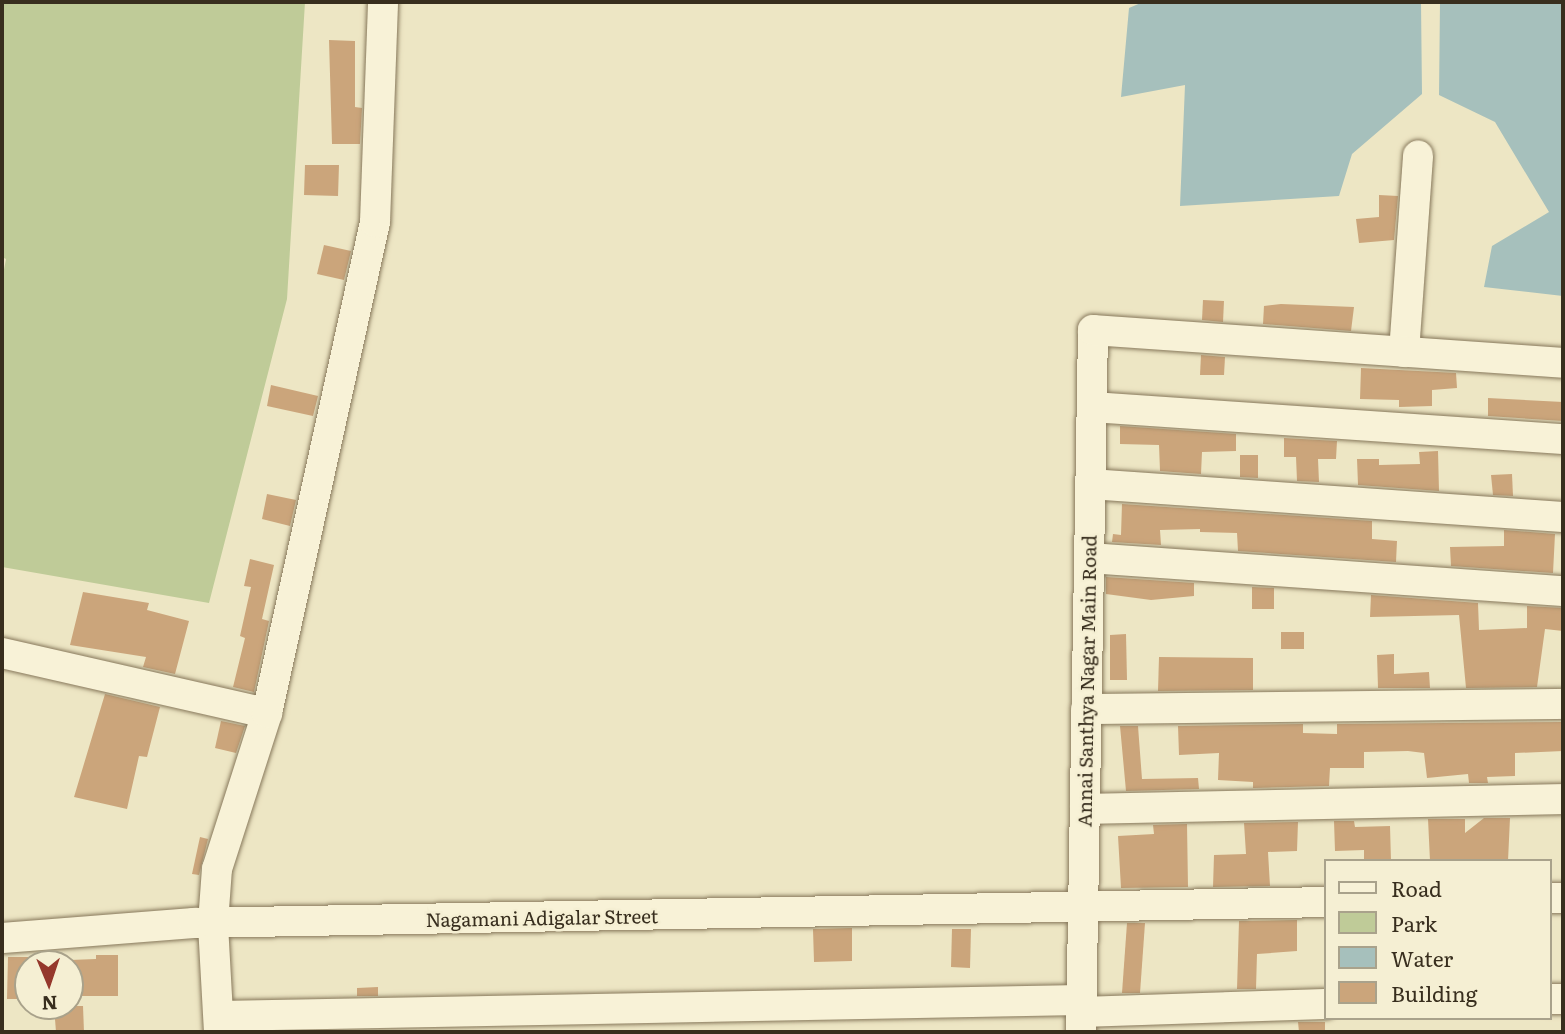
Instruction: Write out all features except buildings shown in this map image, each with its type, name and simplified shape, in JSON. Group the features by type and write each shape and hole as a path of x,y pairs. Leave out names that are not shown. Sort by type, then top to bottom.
{"street":[{"path":"383,2 374,222 267,713 217,869 213,923 219,1024 1081,1014 1324,1004"},
{"path":"1418,155 1404,352 1563,363"},
{"name":"Annai Santhya Nagar Main Road","path":"1081,1014 1093,330 1404,352"},
{"path":"1092,407 1563,439"},
{"path":"1090,484 1563,517"},
{"path":"1089,558 1563,592"},
{"path":"2,653 267,713"},
{"path":"1086,709 1563,704"},
{"path":"1085,809 1563,799"},
{"name":"Nagamani Adigalar Street","path":"2,938 213,923 1083,909 1324,902"}],"green space":[{"path":"2,2 305,2 287,299 209,603 2,567 2,280 6,259 2,257"}],"water":[{"path":"1143,2 1421,2 1422,94 1352,154 1339,196 1180,206 1185,85 1121,97 1129,8"},
{"path":"1440,2 1563,2 1563,296 1484,287 1492,246 1549,212 1495,122 1439,95"}]}
